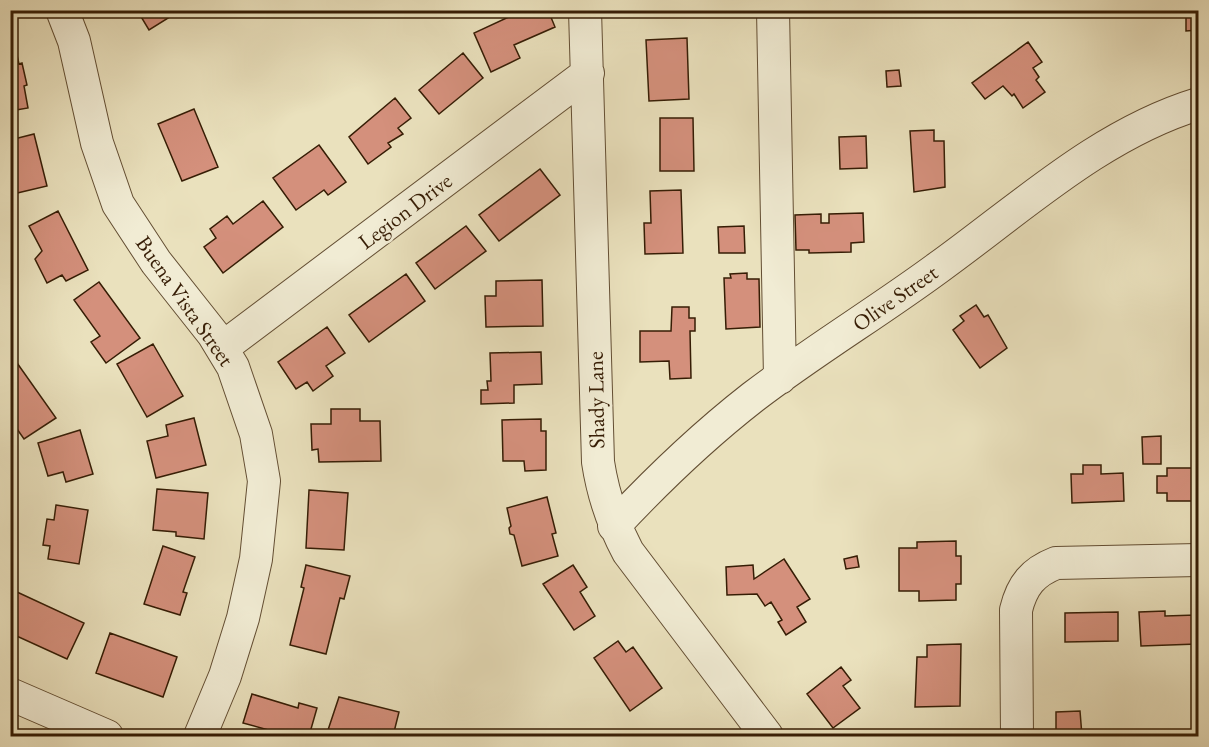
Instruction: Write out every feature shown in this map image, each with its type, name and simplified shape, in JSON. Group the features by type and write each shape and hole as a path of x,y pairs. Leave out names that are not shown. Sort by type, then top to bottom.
{"street":[{"name":"Buena Vista Street","path":"62,10 74,41 97,143 118,204 156,262 222,348 242,389 256,434 264,481 256,559 243,618 225,676 200,736"},
{"name":"Shady Lane","path":"585,10 598,462 603,495 614,526 628,552 767,736"},
{"path":"773,10 780,378"},
{"name":"Legion Drive","path":"222,348 588,74"},
{"name":"Olive Street","path":"614,526 703,438 780,378 939,268 1095,153 1142,127 1198,104"},
{"path":"1017,736 1016,610 1020,594 1028,580 1041,569 1056,563 1198,560"},
{"path":"10,694 107,736"}],"building":[{"path":"137,10 181,10 149,30"},
{"path":"524,10 548,10 555,27 514,45 520,58 491,72 474,33"},
{"path":"1186,10 1198,10 1198,30 1186,31"},
{"path":"687,38 689,99 649,101 646,40"},
{"path":"1028,42 1042,62 1033,68 1039,77 1036,80 1045,92 1023,108 1014,94 1012,96 1003,86 985,99 972,83"},
{"path":"16,51 19,64 22,63 27,85 24,86 28,108 10,111 10,52"},
{"path":"463,53 483,78 439,114 419,90"},
{"path":"899,70 901,86 887,87 886,71"},
{"path":"395,98 411,118 398,128 403,134 388,143 391,147 368,164 349,137"},
{"path":"194,109 218,167 182,181 158,124"},
{"path":"660,118 693,118 694,171 660,171"},
{"path":"934,130 934,141 944,141 945,187 914,192 910,131"},
{"path":"34,134 47,186 13,194 10,140"},
{"path":"866,136 867,168 840,169 839,137"},
{"path":"319,145 346,182 328,195 324,190 296,210 273,178"},
{"path":"540,169 560,195 499,241 479,215"},
{"path":"681,190 683,253 645,254 644,223 651,223 650,191"},
{"path":"263,201 283,227 223,273 204,247 216,238 210,229 227,216 233,224"},
{"path":"58,211 88,270 66,281 62,275 47,283 35,259 42,251 29,226"},
{"path":"863,213 864,242 851,243 851,252 809,253 809,250 796,250 795,215 821,214 821,223 829,223 829,214"},
{"path":"466,226 486,251 435,289 416,263"},
{"path":"744,226 745,253 719,253 718,227"},
{"path":"747,273 747,279 759,279 760,327 726,329 724,278 731,278 730,274"},
{"path":"406,274 425,301 369,342 349,315"},
{"path":"542,280 543,326 486,327 485,296 496,296 496,281"},
{"path":"99,282 140,338 106,363 91,342 100,336 74,300"},
{"path":"976,305 984,317 988,315 1007,348 980,368 953,330 964,321 960,316"},
{"path":"672,307 689,307 689,318 695,318 695,331 690,331 691,378 670,379 669,361 640,362 640,331 671,331"},
{"path":"327,327 345,353 326,366 333,376 313,391 307,382 296,389 278,362"},
{"path":"153,344 183,396 147,417 117,364"},
{"path":"541,352 542,384 514,385 514,403 481,404 481,390 488,390 487,381 491,381 490,353"},
{"path":"10,353 56,418 24,439 10,419"},
{"path":"331,409 360,409 360,421 380,421 381,461 319,462 318,449 312,450 311,424 331,424"},
{"path":"194,418 206,465 156,478 147,441 168,436 166,425"},
{"path":"541,419 541,431 546,431 546,470 525,471 524,461 503,461 502,420"},
{"path":"80,430 93,474 66,482 63,472 48,476 38,443"},
{"path":"1161,436 1161,464 1143,464 1142,437"},
{"path":"1083,465 1101,465 1101,474 1123,473 1124,501 1072,503 1071,474 1083,474"},
{"path":"1167,468 1198,468 1198,501 1167,501 1167,493 1157,493 1157,476 1167,476"},
{"path":"157,489 208,493 204,539 176,536 176,532 153,530"},
{"path":"309,490 348,493 344,550 306,548"},
{"path":"547,497 556,533 552,534 558,556 522,566 514,535 510,534 511,526 507,508"},
{"path":"56,505 88,510 79,564 48,559 50,546 43,545 47,519 54,520"},
{"path":"956,541 956,556 961,556 961,584 956,584 956,600 919,601 919,591 899,591 899,548 917,548 917,542"},
{"path":"163,546 195,557 183,592 187,593 180,615 144,604"},
{"path":"857,556 859,567 846,569 844,559"},
{"path":"784,559 810,599 797,607 806,622 786,635 778,622 782,620 771,602 765,606 757,594 727,595 726,567 753,565 754,579"},
{"path":"306,565 350,576 344,599 340,598 326,654 290,645 304,588 301,587"},
{"path":"573,565 587,587 580,592 595,616 574,630 543,584"},
{"path":"17,592 84,623 67,659 10,633 10,607"},
{"path":"1165,611 1165,616 1196,615 1197,644 1141,646 1139,612"},
{"path":"1118,612 1118,641 1065,642 1065,613"},
{"path":"110,633 177,657 163,697 96,673"},
{"path":"618,641 626,652 633,647 662,688 630,711 594,658"},
{"path":"961,644 960,706 915,707 917,657 927,657 927,645"},
{"path":"841,667 851,680 843,686 860,708 833,728 807,694"},
{"path":"252,694 298,708 299,703 317,708 309,736 290,736 243,723"},
{"path":"339,697 399,712 393,736 326,736"},
{"path":"1080,711 1082,736 1056,736 1056,712"},
{"path":"414,732 439,736 413,736"}]}
